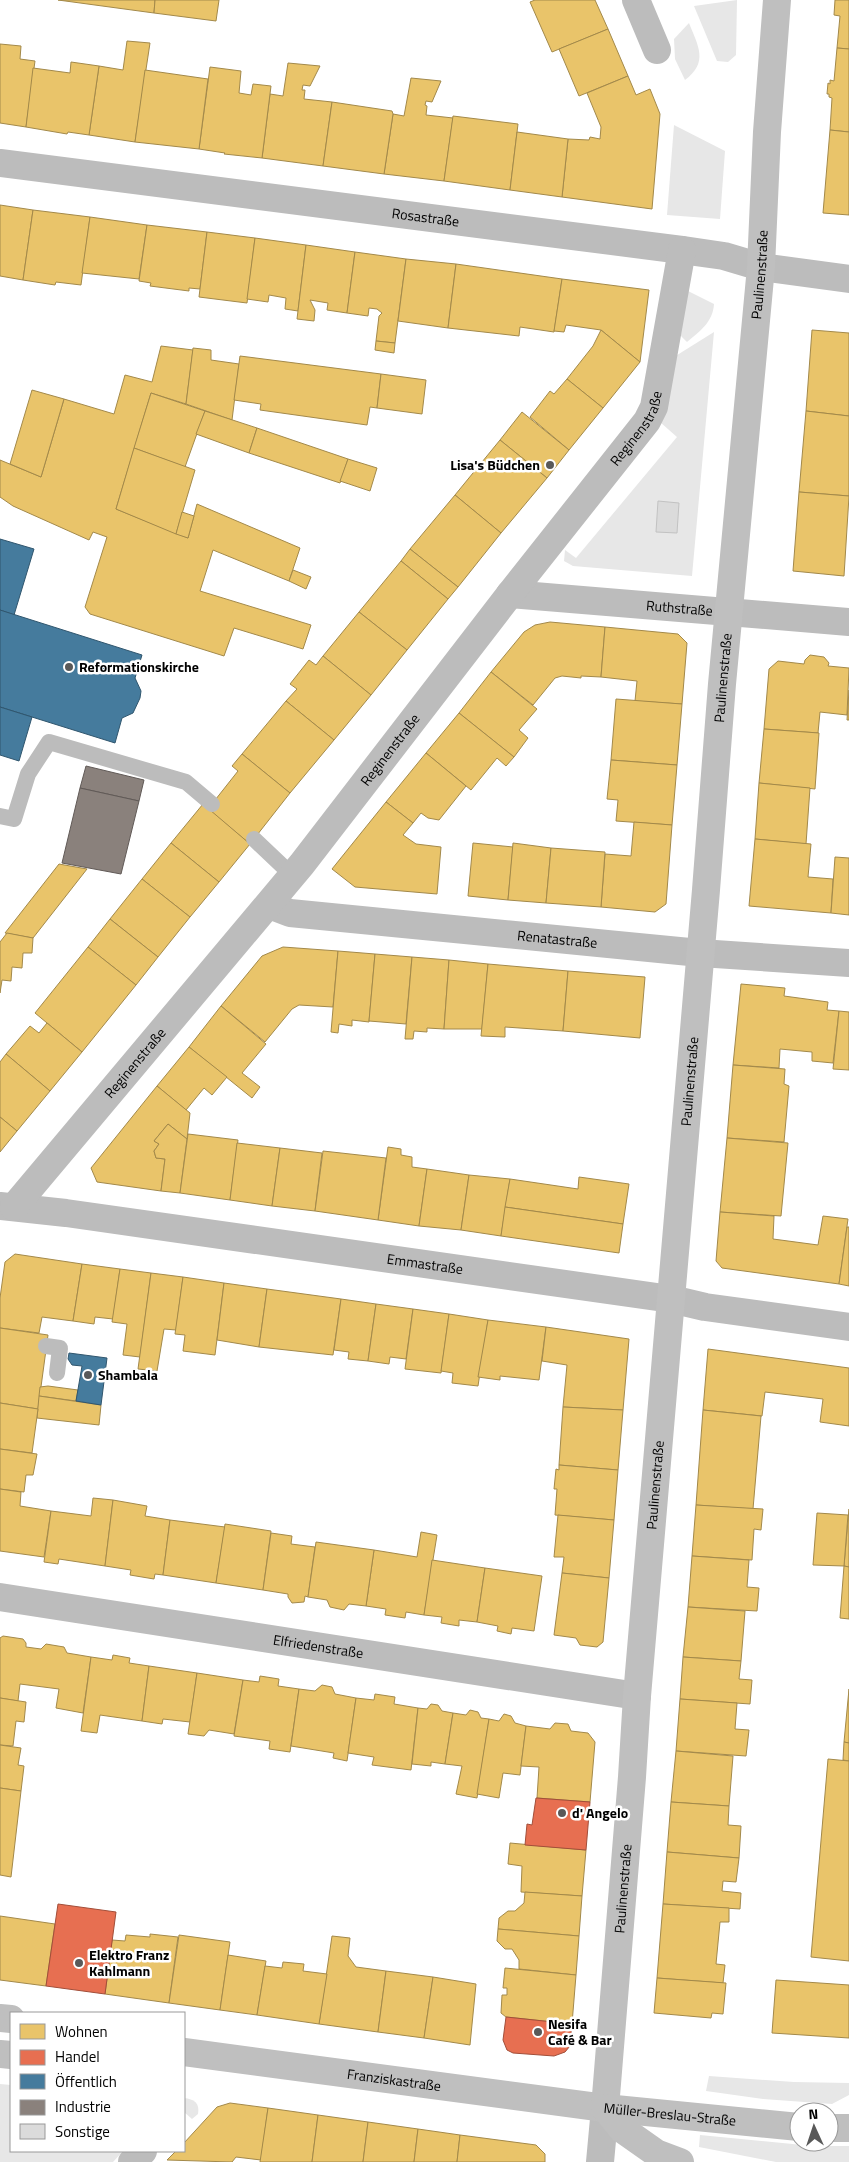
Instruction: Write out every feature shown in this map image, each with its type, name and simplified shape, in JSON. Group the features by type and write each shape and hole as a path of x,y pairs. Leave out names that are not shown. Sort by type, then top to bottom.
{"street":[{"path":"636,0 657,50"},
{"name":"Paulinenstraße","path":"600,2162 637,1696 700,953 761,267 767,132 777,0"},
{"name":"Rosastraße","path":"0,162 682,250 724,256 761,267 849,279"},
{"name":"Reginenstraße","path":"7,1206 293,876 510,594 647,422 654,407 682,250"},
{"name":"Ruthstraße","path":"510,594 849,622"},
{"name":"Renatastraße","path":"269,905 290,913 700,953 849,963"},
{"name":"Emmastraße","path":"7,1206 671,1299 706,1307 849,1327"},
{"name":"Elfriedenstraße","path":"0,1597 637,1696"},
{"name":"Franziskastraße","path":"185,2052 604,2108"},
{"name":"Müller-Breslau-Straße","path":"604,2108 789,2126"},
{"name":"Müller-Breslau-Straße","path":"604,2108 622,2129 656,2153 680,2162"},
{"path":"132,2162 142,2152"}],"lane":[{"path":"0,816 14,819 28,774 49,742 186,782 212,804"},
{"path":"254,839 293,876"},
{"path":"46,1346 60,1348 57,1373"}],"shaded area":[{"path":"737,0 736,55 728,62 717,61 694,6"},
{"path":"689,23 698,46 699,60 697,67 685,80 675,59 674,39"},
{"path":"674,125 725,151 720,219 667,215"},
{"path":"682,288 714,304 708,321 687,342 681,336"},
{"path":"714,332 692,576 573,566 564,561 565,550 576,558 677,437 660,422 674,357"},
{"path":"709,2076 794,2082 849,2083 849,2095 836,2102 763,2099 706,2091"},
{"path":"0,2084 10,2085 10,2152 122,2152 113,2162 0,2162"},
{"path":"185,2098 191,2099 197,2104 198,2114 192,2119 185,2113"},
{"path":"700,2135 789,2144 789,2152 839,2152 839,2146 849,2146 849,2162 776,2162 699,2147"}],"building: Wohnen":[{"path":"58,0 155,0 154,13"},
{"path":"155,0 219,0 216,21 154,13"},
{"path":"535,0 595,0 608,29 552,52 530,2"},
{"path":"835,0 849,0 849,49 837,48 840,16 834,15"},
{"path":"608,29 628,76 579,96 559,49"},
{"path":"127,41 150,43 135,142 89,135 99,66 123,70"},
{"path":"0,44 21,46 20,59 35,61 26,127 0,123"},
{"path":"837,48 849,49 849,132 830,130 832,98 827,94 828,83 830,84 830,80 834,81"},
{"path":"71,62 99,66 89,135 68,132 67,134 26,127 33,68 70,73"},
{"path":"288,63 320,66 310,86 303,85 302,90 305,90 304,99 332,102 323,166 262,158 270,94 283,96"},
{"path":"210,67 241,71 239,93 251,95 253,84 271,86 262,158 199,149"},
{"path":"145,70 208,79 199,149 135,142"},
{"path":"628,76 636,95 650,89 660,114 652,209 562,197 568,139 589,140 590,137 600,139 601,127 587,93"},
{"path":"411,78 441,81 432,102 426,101 426,115 453,118 444,181 384,174 393,114 404,116"},
{"path":"332,102 392,111 384,174 323,166"},
{"path":"453,116 518,124 510,190 444,181"},
{"path":"830,130 849,132 849,215 823,213"},
{"path":"517,132 568,139 562,197 510,190"},
{"path":"0,205 33,210 23,280 0,276"},
{"path":"33,210 90,217 81,285 56,282 55,285 23,280"},
{"path":"90,217 147,225 139,279 82,273"},
{"path":"147,225 207,232 200,289 189,288 189,291 150,286 151,283 139,281"},
{"path":"207,232 255,238 247,303 199,297"},
{"path":"255,238 306,245 298,311 285,309 286,298 269,295 268,302 247,299"},
{"path":"306,245 355,252 347,313 327,310 328,303 310,300 315,310 314,321 297,319"},
{"path":"355,252 406,259 395,343 376,341 379,316 382,313 377,309 369,308 368,316 347,313"},
{"path":"406,259 456,264 448,328 398,321"},
{"path":"456,264 562,279 554,332 520,327 519,336 448,328"},
{"path":"562,279 649,290 640,362 601,330 566,325 564,332 554,331"},
{"path":"601,330 640,362 603,408 567,379 593,346"},
{"path":"812,330 849,333 849,416 806,411"},
{"path":"376,341 395,343 394,353 375,350"},
{"path":"161,346 193,350 186,404 151,393 116,509 188,538 197,504 300,548 289,581 213,550 200,591 311,625 303,649 234,628 224,656 90,614 85,607 107,537 93,532 89,540 13,506 0,497 0,460 41,477 64,399 114,414 125,375 152,382"},
{"path":"193,348 211,350 211,360 239,364 232,420 186,404"},
{"path":"240,356 381,374 377,408 370,407 367,425 260,410 261,404 234,400"},
{"path":"381,374 426,380 422,414 377,408"},
{"path":"567,379 603,408 569,450 530,417 550,391 554,394"},
{"path":"32,390 64,399 41,477 10,464"},
{"path":"151,393 205,411 185,467 134,448"},
{"path":"205,411 257,428 249,453 196,434"},
{"path":"806,411 849,416 849,496 799,492"},
{"path":"522,412 569,450 547,478 500,440"},
{"path":"257,428 348,459 340,483 249,453"},
{"path":"500,440 547,478 501,533 455,495"},
{"path":"134,448 195,470 176,534 116,509"},
{"path":"348,459 377,468 370,491 340,481"},
{"path":"799,492 849,496 844,576 793,571"},
{"path":"455,495 501,533 458,587 410,549"},
{"path":"182,512 194,516 188,538 176,534"},
{"path":"410,549 458,587 448,599 401,561"},
{"path":"401,561 448,599 407,650 359,612"},
{"path":"293,570 311,577 306,589 289,581"},
{"path":"359,612 407,650 371,695 323,656"},
{"path":"550,622 605,627 601,677 581,676 581,678 562,676 555,678 533,705 491,672 524,632 535,625"},
{"path":"605,627 678,634 687,643 682,704 635,701 637,681 601,677"},
{"path":"810,655 824,657 829,663 828,666 849,668 847,715 820,712 818,733 764,729 769,669 778,661 804,664"},
{"path":"323,656 371,695 334,740 286,701 297,689 290,684 309,660 316,665"},
{"path":"491,672 537,709 519,730 528,738 514,757 459,713"},
{"path":"849,690 849,720 847,720"},
{"path":"616,699 682,704 677,765 611,760"},
{"path":"286,701 334,740 290,793 242,754"},
{"path":"459,713 514,757 506,766 497,758 471,790 426,753"},
{"path":"764,729 819,733 815,789 759,783"},
{"path":"426,753 466,786 439,820 428,818 421,813 413,823 386,802"},
{"path":"242,754 290,793 250,844 208,809 238,771 232,766"},
{"path":"611,760 677,765 672,825 616,821 618,800 607,799"},
{"path":"759,783 810,788 806,844 755,839"},
{"path":"386,802 413,823 403,835 416,844 441,847 437,894 355,887 332,869"},
{"path":"203,804 250,844 219,882 171,843"},
{"path":"634,822 672,825 666,904 655,912 601,907 605,854 631,856"},
{"path":"755,839 811,844 808,877 833,879 831,913 749,906"},
{"path":"171,843 219,882 190,917 142,879"},
{"path":"473,843 513,847 508,900 468,896"},
{"path":"513,843 551,848 546,903 508,900"},
{"path":"551,848 605,852 601,907 546,903"},
{"path":"835,857 849,858 849,915 831,913"},
{"path":"59,864 87,869 33,938 5,933"},
{"path":"142,879 190,917 158,957 110,919"},
{"path":"110,919 158,957 136,985 88,947"},
{"path":"7,933 33,938 32,953 23,953 22,968 12,967 11,981 2,980 0,993 0,942"},
{"path":"88,947 136,985 82,1052 35,1013"},
{"path":"283,947 338,951 333,1007 299,1005 292,1009 265,1042 221,1006 262,956"},
{"path":"338,951 375,954 369,1022 352,1020 352,1026 339,1024 338,1033 331,1032"},
{"path":"375,954 412,957 406,1024 369,1021"},
{"path":"412,957 449,960 444,1029 427,1028 427,1032 414,1031 413,1039 405,1039"},
{"path":"449,960 488,964 482,1029 444,1029"},
{"path":"488,964 568,971 563,1031 505,1027 505,1037 481,1036"},
{"path":"568,971 645,977 640,1038 563,1031"},
{"path":"741,984 785,988 784,996 828,1002 827,1010 839,1011 833,1063 812,1061 812,1052 780,1049 779,1068 733,1065"},
{"path":"221,1006 266,1044 242,1073 260,1087 252,1098 189,1047"},
{"path":"839,1011 849,1012 849,1070 833,1069"},
{"path":"47,1023 82,1052 50,1091 6,1054 30,1026 39,1033"},
{"path":"189,1047 227,1077 212,1095 204,1088 186,1110 157,1086"},
{"path":"6,1054 50,1091 17,1131 0,1117 0,1062"},
{"path":"733,1065 785,1069 784,1084 789,1086 784,1142 727,1138"},
{"path":"157,1086 190,1113 187,1139 168,1124 154,1141 159,1144 154,1151 156,1158 165,1159 161,1191 97,1182 91,1168"},
{"path":"0,1117 17,1131 0,1152"},
{"path":"168,1124 187,1139 180,1193 161,1191 165,1159 156,1158 154,1151 159,1144 154,1141"},
{"path":"188,1134 238,1140 230,1200 180,1193"},
{"path":"727,1138 788,1143 781,1216 720,1212"},
{"path":"237,1143 280,1148 272,1206 230,1200"},
{"path":"388,1147 401,1149 401,1155 412,1157 412,1167 427,1169 419,1226 378,1220"},
{"path":"280,1148 322,1153 315,1211 272,1206"},
{"path":"323,1151 386,1158 378,1220 315,1211"},
{"path":"427,1169 469,1175 461,1230 419,1226"},
{"path":"469,1175 510,1179 501,1236 461,1230"},
{"path":"579,1177 629,1184 623,1224 505,1207 510,1179 578,1189"},
{"path":"505,1207 623,1224 619,1253 501,1236"},
{"path":"720,1212 774,1216 773,1239 818,1245 823,1216 848,1219 839,1284 722,1268 716,1261"},
{"path":"847,1227 849,1227 849,1286 839,1284"},
{"path":"15,1254 82,1264 73,1321 42,1317 39,1333 0,1328 0,1298 5,1262"},
{"path":"82,1264 120,1269 113,1319 95,1317 94,1324 73,1321"},
{"path":"120,1269 151,1273 140,1357 123,1355 127,1324 112,1322"},
{"path":"151,1273 183,1277 176,1330 164,1329 157,1371 138,1369"},
{"path":"183,1277 224,1283 215,1355 183,1351 185,1335 175,1334"},
{"path":"224,1283 267,1289 259,1347 217,1340"},
{"path":"267,1289 341,1299 333,1355 259,1347"},
{"path":"341,1299 376,1304 368,1361 348,1359 349,1352 334,1350"},
{"path":"376,1304 413,1309 406,1359 390,1357 389,1364 368,1361"},
{"path":"413,1309 449,1314 441,1373 405,1369"},
{"path":"449,1314 488,1320 478,1386 452,1383 453,1373 441,1371"},
{"path":"488,1320 546,1327 539,1380 500,1376 500,1380 478,1377"},
{"path":"546,1327 629,1339 623,1410 563,1407 567,1365 542,1361"},
{"path":"0,1328 48,1335 38,1409 0,1403"},
{"path":"708,1349 849,1368 849,1426 820,1422 823,1399 765,1392 762,1416 703,1410"},
{"path":"48,1386 78,1390 76,1401 39,1396 40,1387"},
{"path":"39,1396 101,1405 99,1425 37,1418"},
{"path":"0,1403 38,1409 32,1453 0,1449"},
{"path":"563,1407 623,1410 618,1470 559,1465"},
{"path":"703,1410 761,1416 753,1509 696,1505"},
{"path":"0,1449 37,1454 33,1475 26,1475 24,1492 0,1489"},
{"path":"559,1465 618,1470 614,1520 555,1515 557,1489 554,1489 556,1469 559,1470"},
{"path":"0,1489 21,1492 20,1506 51,1511 44,1557 0,1551"},
{"path":"93,1498 113,1500 105,1566 59,1559 58,1564 44,1562 51,1511 91,1516"},
{"path":"113,1500 147,1506 145,1516 170,1520 163,1575 155,1574 154,1579 130,1575 131,1570 105,1566"},
{"path":"696,1505 763,1509 761,1530 754,1529 752,1560 692,1556"},
{"path":"849,1509 849,1567 844,1566"},
{"path":"817,1513 848,1515 844,1566 813,1565"},
{"path":"558,1515 614,1520 609,1578 562,1573 564,1557 554,1557"},
{"path":"170,1520 225,1527 216,1583 163,1575"},
{"path":"225,1524 271,1531 263,1590 216,1583"},
{"path":"421,1532 437,1535 424,1615 406,1612 405,1618 385,1615 386,1609 366,1606 374,1550 417,1557"},
{"path":"271,1533 292,1536 291,1544 315,1547 308,1597 305,1596 304,1602 292,1603 288,1594 263,1590"},
{"path":"316,1542 374,1550 366,1606 349,1604 344,1610 330,1607 327,1600 308,1597"},
{"path":"692,1556 749,1560 747,1587 759,1588 757,1611 688,1607"},
{"path":"432,1560 485,1568 477,1622 459,1620 459,1626 441,1623 442,1617 424,1615"},
{"path":"844,1566 849,1567 849,1619 840,1618"},
{"path":"485,1568 542,1576 534,1631 512,1628 511,1634 497,1631 498,1626 477,1622"},
{"path":"562,1573 609,1578 603,1642 597,1647 580,1645 576,1638 554,1635"},
{"path":"688,1607 745,1611 741,1661 683,1657"},
{"path":"3,1636 23,1639 26,1647 41,1649 46,1644 64,1647 67,1653 91,1657 83,1713 56,1708 59,1689 20,1684 18,1701 0,1698 0,1638"},
{"path":"113,1655 130,1658 129,1663 149,1666 142,1721 100,1715 97,1733 81,1731 91,1657 112,1660"},
{"path":"683,1657 741,1661 739,1679 752,1680 750,1704 680,1699"},
{"path":"149,1666 197,1673 190,1722 163,1719 162,1724 142,1721"},
{"path":"197,1673 243,1680 234,1734 209,1730 204,1736 188,1734"},
{"path":"260,1676 279,1679 278,1686 299,1689 290,1752 269,1749 270,1741 234,1736 243,1680 259,1682"},
{"path":"322,1685 332,1687 335,1694 356,1698 347,1761 333,1758 334,1753 291,1746 299,1689 315,1691"},
{"path":"849,1689 849,1743 844,1742"},
{"path":"375,1694 395,1697 394,1704 418,1708 411,1770 372,1765 374,1757 348,1753 356,1698 374,1700"},
{"path":"0,1698 26,1702 24,1722 16,1721 13,1746 0,1745"},
{"path":"680,1699 737,1703 735,1729 749,1730 746,1756 676,1751"},
{"path":"431,1704 438,1705 442,1711 453,1713 445,1764 431,1762 431,1766 412,1764 418,1708 427,1709"},
{"path":"470,1710 478,1712 481,1718 489,1719 477,1798 456,1794 462,1766 445,1764 453,1713 466,1715"},
{"path":"504,1714 511,1716 515,1723 526,1726 520,1775 503,1773 499,1798 477,1794 489,1719 499,1721"},
{"path":"555,1723 568,1724 571,1731 588,1733 595,1742 590,1802 537,1798 539,1767 521,1766 526,1726 550,1729"},
{"path":"844,1742 849,1743 849,1761 843,1760"},
{"path":"0,1745 21,1748 18,1765 24,1766 21,1791 0,1788"},
{"path":"676,1751 733,1756 729,1806 671,1802"},
{"path":"828,1759 849,1761 849,1961 811,1957"},
{"path":"0,1788 21,1791 11,1877 0,1875"},
{"path":"671,1802 729,1806 728,1825 741,1826 739,1858 667,1852"},
{"path":"510,1843 586,1850 582,1896 521,1892 522,1866 508,1864"},
{"path":"667,1852 739,1858 736,1882 723,1881 722,1891 741,1893 740,1909 663,1904"},
{"path":"525,1892 582,1896 579,1936 498,1929 499,1918 508,1911 515,1911 524,1903"},
{"path":"663,1904 729,1908 729,1922 720,1922 716,1964 725,1965 723,1983 657,1978"},
{"path":"0,1916 55,1924 46,1986 0,1980"},
{"path":"498,1929 579,1936 576,1975 519,1969 519,1960 512,1949 505,1949 497,1941"},
{"path":"150,1934 178,1937 169,2003 105,1994 112,1940 125,1941 126,1935 150,1937"},
{"path":"179,1935 230,1942 220,2010 169,2003"},
{"path":"332,1936 350,1938 348,1956 356,1967 386,1971 378,2032 319,2024"},
{"path":"228,1955 266,1961 257,2015 220,2010"},
{"path":"283,1962 304,1964 303,1971 327,1974 319,2024 257,2015 265,1966 282,1968"},
{"path":"505,1968 576,1975 572,2024 506,2017 501,2013 502,1995 507,1995 507,1988 503,1988"},
{"path":"386,1971 433,1977 424,2038 378,2032"},
{"path":"433,1977 476,1984 470,2045 424,2038"},
{"path":"657,1978 726,1983 723,2014 712,2013 711,2018 654,2013"},
{"path":"776,1980 849,1985 849,2038 772,2033"},
{"path":"230,2103 268,2108 261,2160 236,2157 232,2162 167,2160 175,2152 185,2152 185,2142 217,2107"},
{"path":"268,2108 318,2115 312,2162 260,2162"},
{"path":"318,2115 368,2122 363,2162 312,2162"},
{"path":"368,2122 418,2129 414,2162 363,2162"},
{"path":"418,2129 460,2135 457,2162 414,2162"},
{"path":"460,2135 536,2145 545,2154 545,2162 457,2162"}],"building: Handel":[{"name":"d' Angelo","path":"536,1798 590,1802 586,1850 525,1845 527,1824 532,1825"},
{"name":"Elektro Franz Kahlmann","path":"58,1904 116,1912 105,1994 46,1986"},
{"name":"Nesifa Café & Bar","path":"506,2017 572,2024 570,2046 565,2052 554,2056 513,2053 507,2050 503,2040"}],"building: Öffentlich":[{"path":"0,539 34,549 14,615 0,610"},
{"name":"Reformationskirche","path":"0,610 142,655 135,678 141,691 140,698 133,713 122,718 115,743 0,707"},
{"path":"0,707 32,717 19,761 0,755"},
{"path":"69,1353 107,1358 101,1405 76,1401 82,1366 72,1365 68,1359"}],"building: Industrie":[{"path":"86,766 144,780 139,801 80,788"},
{"path":"80,788 139,801 121,874 62,863"}],"building: Sonstige":[{"path":"658,501 679,503 677,533 656,532"}],"place":[{"name":"Lisa's Büdchen","path":"550,465"},
{"name":"Reformationskirche","path":"69,667"},
{"name":"Shambala","path":"88,1375"},
{"name":"d' Angelo","path":"562,1813"},
{"name":"Elektro Franz Kahlmann","path":"79,1963"},
{"name":"Nesifa Café & Bar","path":"538,2032"}]}
